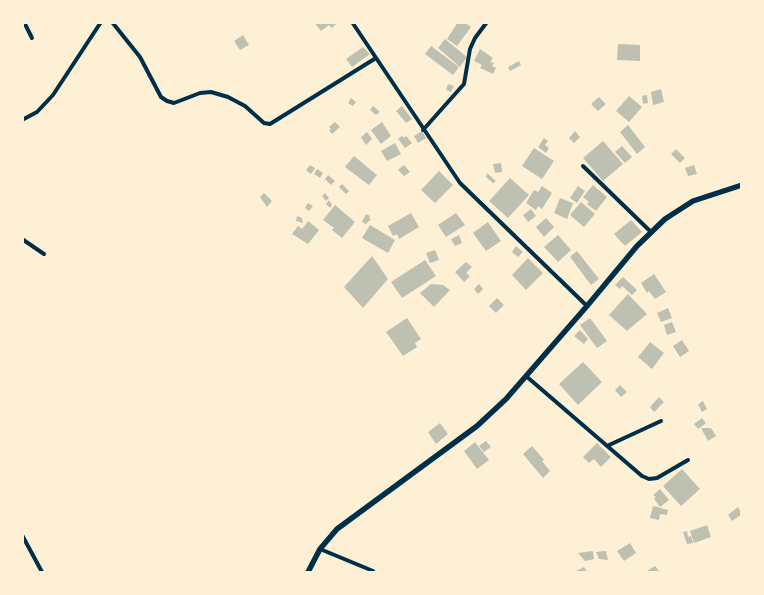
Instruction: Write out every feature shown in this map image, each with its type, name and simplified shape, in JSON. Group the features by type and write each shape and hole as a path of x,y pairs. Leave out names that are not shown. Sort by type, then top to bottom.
{"main road":[{"path":"308,572 320,549 337,529 477,426 506,399 637,246 665,219 693,201 742,185"}],"street":[{"path":"24,22 32,38"},
{"path":"22,120 37,112 52,95 101,22"},
{"path":"112,22 140,57 161,97 167,101 174,102 200,93 212,92 245,106 264,123 270,124 376,58"},
{"path":"352,22 460,183 587,306"},
{"path":"423,130 464,84 470,49 475,38 487,22"},
{"path":"583,166 651,232"},
{"path":"22,239 44,254"},
{"path":"526,376 642,476 649,479 657,478 688,460"},
{"path":"607,446 661,421"},
{"path":"22,536 42,572"},
{"path":"320,549 373,571"}],"building":[{"path":"314,22 338,22 332,28 329,25 321,31"},
{"path":"458,22 468,22 467,24 471,27 457,46 447,39"},
{"path":"243,35 249,45 240,50 234,41"},
{"path":"445,39 467,57 460,67 438,48"},
{"path":"618,44 640,45 640,61 617,60"},
{"path":"431,46 459,67 453,75 425,54"},
{"path":"363,47 370,54 352,67 346,59"},
{"path":"480,49 493,58 490,62 494,63 492,66 496,68 493,74 480,68 482,65 474,61"},
{"path":"519,61 521,65 510,71 508,67"},
{"path":"448,84 454,86 451,92 446,90"},
{"path":"661,89 664,102 653,105 651,92"},
{"path":"647,95 648,103 643,104 642,96"},
{"path":"629,96 642,107 629,122 616,111"},
{"path":"599,97 606,104 598,111 591,104"},
{"path":"351,98 356,102 353,106 348,103"},
{"path":"373,106 380,112 376,115 370,110"},
{"path":"402,106 412,119 406,123 396,111"},
{"path":"335,122 340,127 332,134 329,127"},
{"path":"382,122 391,136 381,144 371,130"},
{"path":"628,125 645,147 637,154 620,132"},
{"path":"422,131 426,138 418,143 414,136"},
{"path":"575,131 580,137 574,143 569,138"},
{"path":"367,132 372,139 366,145 361,137"},
{"path":"402,136 404,138 406,136 412,143 405,148 398,139"},
{"path":"544,138 548,141 545,145 549,148 546,153 538,147"},
{"path":"603,141 623,164 603,181 583,158"},
{"path":"395,143 401,154 387,161 381,151"},
{"path":"622,146 632,157 625,163 615,152"},
{"path":"534,148 554,161 542,179 522,166"},
{"path":"676,149 685,158 680,163 671,154"},
{"path":"354,156 377,175 369,185 345,167"},
{"path":"501,163 502,172 495,173 493,164"},
{"path":"310,165 315,168 311,174 306,170"},
{"path":"404,165 410,172 404,176 398,170"},
{"path":"694,165 697,174 688,176 685,168"},
{"path":"317,169 323,173 320,178 314,174"},
{"path":"439,171 453,185 435,203 421,190"},
{"path":"487,173 496,181 493,183 486,177"},
{"path":"328,175 335,181 331,185 325,179"},
{"path":"510,178 529,195 508,218 489,201"},
{"path":"342,184 349,191 346,194 339,187"},
{"path":"593,185 607,197 596,211 587,204 589,202 583,197"},
{"path":"542,186 552,193 542,209 538,206 536,210 526,203 534,190 538,192"},
{"path":"578,186 585,191 577,203 570,198"},
{"path":"264,193 272,201 267,207 260,197"},
{"path":"325,193 329,198 326,201 322,196"},
{"path":"560,198 573,203 567,219 554,213"},
{"path":"329,200 332,205 330,208 326,204"},
{"path":"581,202 595,214 584,227 570,215"},
{"path":"308,203 313,206 309,211 305,208"},
{"path":"335,205 355,222 342,238 332,230 334,228 323,220"},
{"path":"531,209 536,216 528,222 523,215"},
{"path":"411,213 419,227 399,239 397,234 393,236 388,226"},
{"path":"456,213 465,225 446,237 438,225"},
{"path":"366,214 371,219 366,224 362,222"},
{"path":"297,216 302,218 303,223 296,221"},
{"path":"546,218 554,227 544,237 536,227"},
{"path":"631,220 642,232 625,246 614,234"},
{"path":"308,221 319,230 308,244 292,234 298,226 302,229"},
{"path":"488,222 501,241 486,251 473,233"},
{"path":"370,225 395,240 388,253 362,238"},
{"path":"459,235 462,243 455,246 451,239"},
{"path":"558,235 571,250 558,262 544,247"},
{"path":"516,246 523,252 518,257 512,252"},
{"path":"435,250 439,260 430,263 426,253"},
{"path":"577,251 599,279 591,285 570,257"},
{"path":"372,256 388,279 363,308 344,287"},
{"path":"528,258 543,273 526,290 512,275"},
{"path":"425,260 436,276 402,298 391,282"},
{"path":"466,262 472,267 466,273 470,276 464,282 455,272"},
{"path":"654,274 666,292 655,299 649,291 647,293 641,283"},
{"path":"623,277 637,290 632,295 622,286 620,289 615,285"},
{"path":"431,284 443,285 450,290 434,307 420,293"},
{"path":"479,284 483,289 478,294 474,289"},
{"path":"628,294 647,314 627,331 609,315"},
{"path":"497,298 504,305 496,313 489,306"},
{"path":"668,308 672,318 661,322 657,313"},
{"path":"407,318 421,339 415,343 417,347 403,356 386,332"},
{"path":"590,318 607,341 597,348 580,325"},
{"path":"672,322 676,332 667,335 664,325"},
{"path":"580,330 588,339 584,344 574,336"},
{"path":"682,340 689,351 680,357 673,346"},
{"path":"650,342 664,353 652,369 638,357"},
{"path":"583,362 602,382 578,405 559,384"},
{"path":"620,385 627,392 621,397 615,390"},
{"path":"659,397 664,402 654,412 650,407"},
{"path":"703,401 707,409 702,412 698,404"},
{"path":"702,418 706,423 698,429 694,424"},
{"path":"440,423 448,434 436,444 428,432"},
{"path":"701,428 711,428 716,436 708,441"},
{"path":"486,441 491,447 484,452 479,446"},
{"path":"475,442 489,460 477,469 464,451"},
{"path":"597,443 611,457 601,467 594,459 589,463 583,457"},
{"path":"532,446 544,460 542,461 550,471 543,478 523,454"},
{"path":"682,469 700,489 681,506 663,486"},
{"path":"660,489 669,500 660,507 654,499 656,497 653,495"},
{"path":"653,506 668,510 667,515 660,514 659,520 650,518"},
{"path":"738,507 742,514 732,521 728,515"},
{"path":"707,525 711,537 694,543 690,531"},
{"path":"687,531 688,537 691,536 693,543 687,544 683,532"},
{"path":"630,543 636,553 624,561 617,551"},
{"path":"593,551 594,559 585,561 578,553"},
{"path":"606,551 608,560 599,559 596,552"},
{"path":"655,566 660,572 645,572"},
{"path":"584,567 587,572 574,572"}]}
